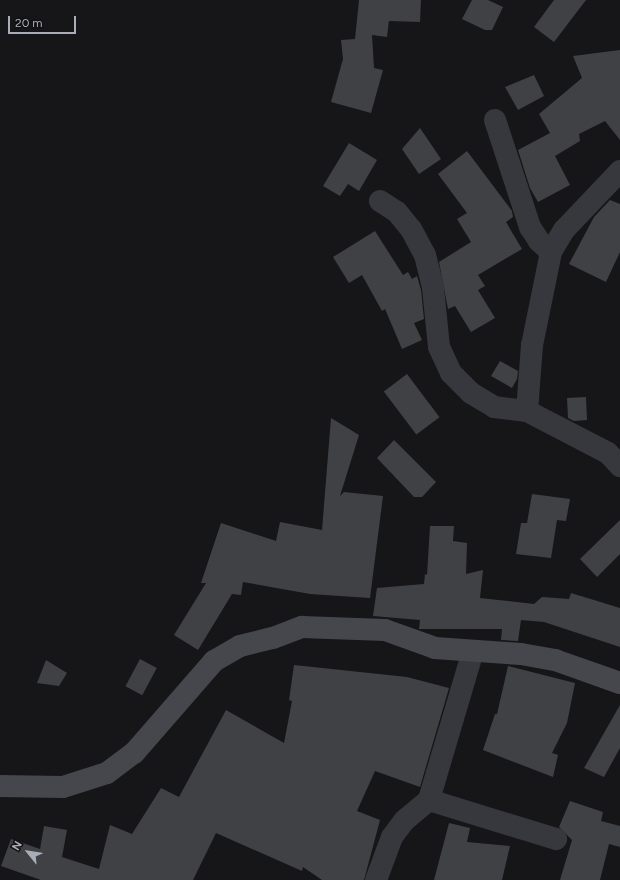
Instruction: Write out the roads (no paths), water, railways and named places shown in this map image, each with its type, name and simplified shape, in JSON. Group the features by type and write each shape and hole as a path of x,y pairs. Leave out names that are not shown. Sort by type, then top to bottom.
{"main road":[{"path":"0,786 63,787 107,773 134,753 214,661 240,646 273,638 302,627 385,630 435,648 521,654 555,660 620,683"}],"street":[{"path":"495,120 530,228 538,241 551,252"},
{"path":"527,411 532,345 551,252 564,230 620,171"},
{"path":"380,201 397,212 411,229 426,255 433,288 439,347 451,373 472,393 494,407 527,411 608,453 620,466"},
{"path":"376,880 392,837 405,820 429,800 473,651"},
{"path":"429,800 556,839"}]}
